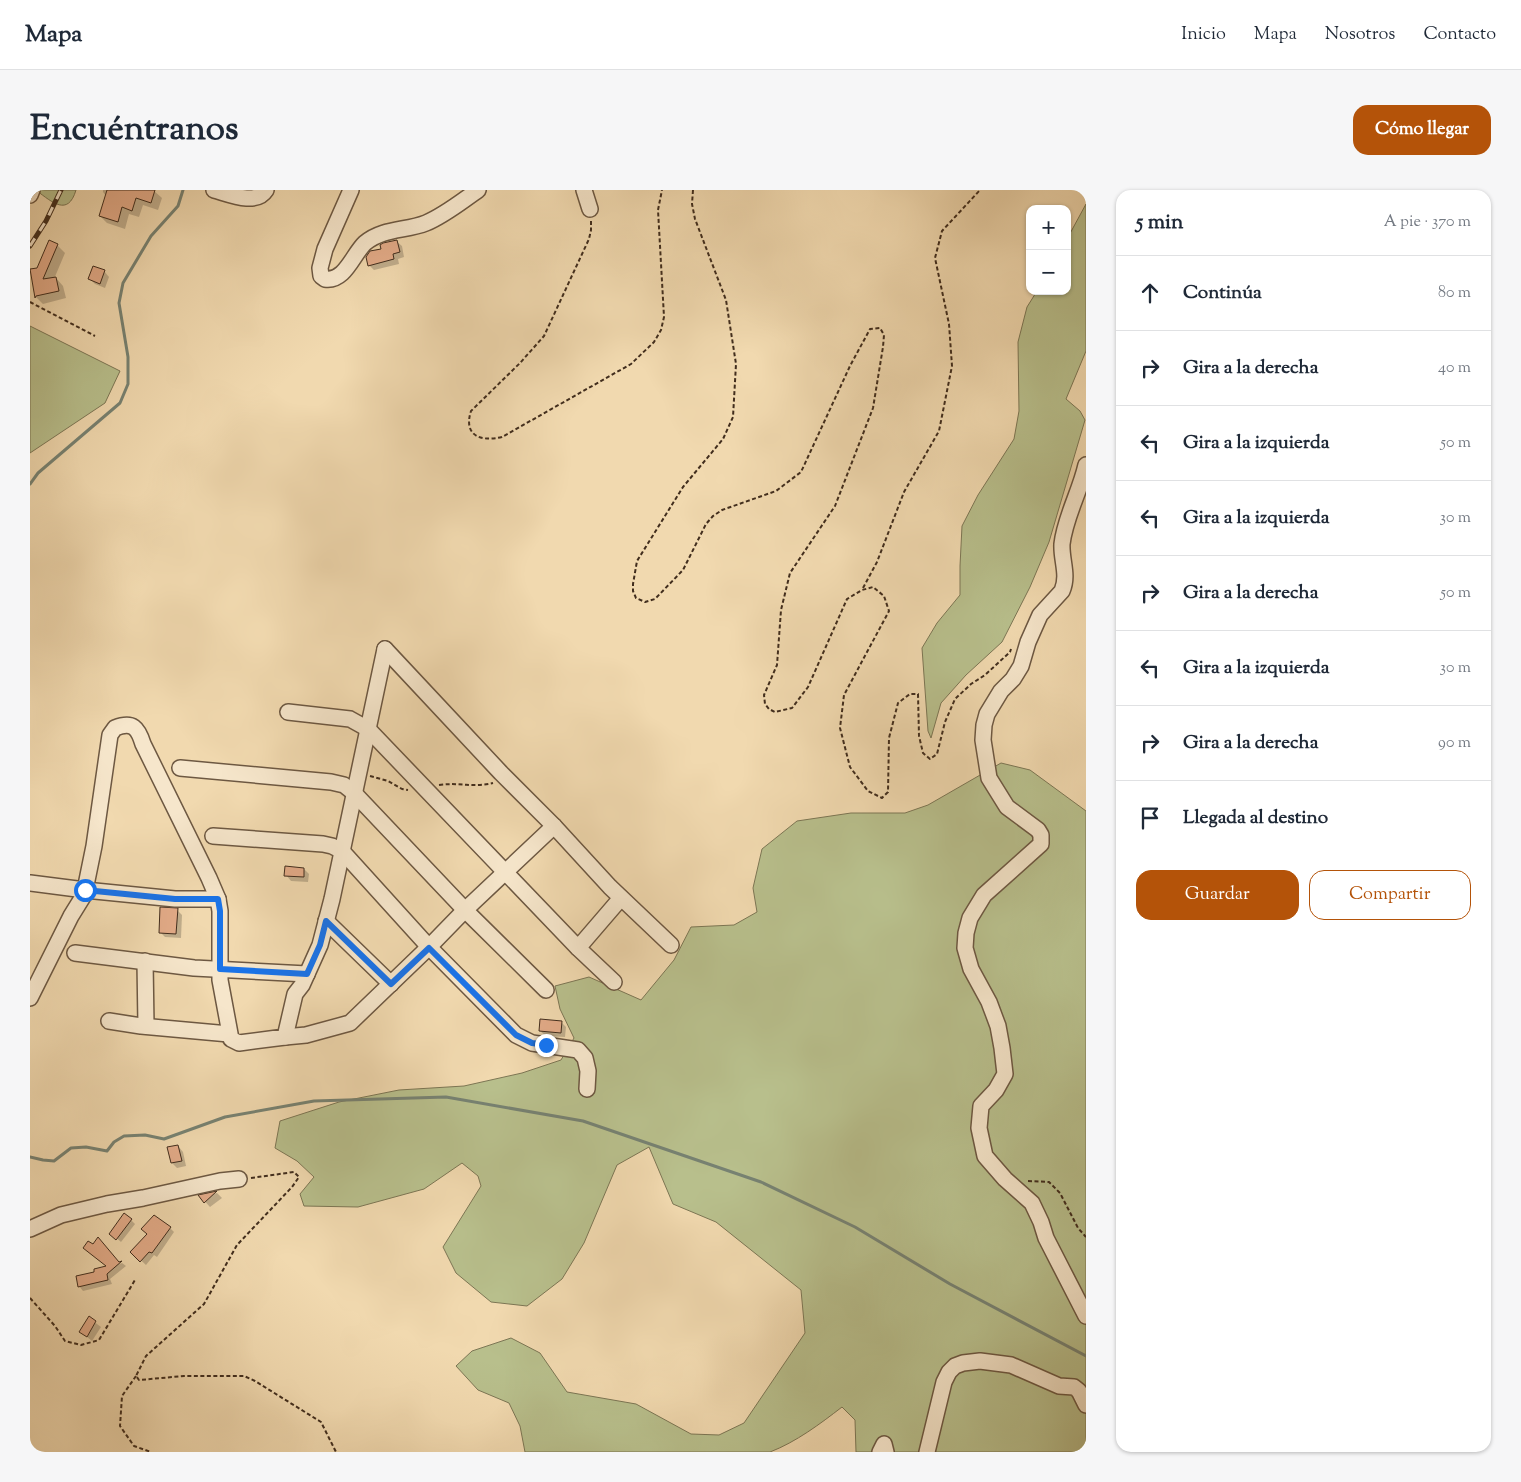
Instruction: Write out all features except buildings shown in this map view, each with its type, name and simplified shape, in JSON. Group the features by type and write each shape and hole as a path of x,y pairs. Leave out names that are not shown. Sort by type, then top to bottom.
{"street":[{"path":"30,195 32,190"},
{"path":"214,190 247,198 256,198 266,190"},
{"path":"350,190 325,249 320,268 321,276 325,279 330,280 342,274 365,243 374,237 384,232 426,223 448,211 478,190"},
{"path":"584,190 590,209"},
{"path":"1086,465 1066,526 1062,546 1064,586 1062,591 1040,616 1028,642 1021,666 1014,679 1001,691 987,714 984,725 983,740 989,778 1007,807 1038,830 1041,835 1041,844 984,895 970,918 965,948 970,969 989,1002 998,1026 1005,1074 996,1090 980,1106 979,1128 985,1156 1006,1179 1032,1202 1046,1238 1086,1316"},
{"path":"285,1037 295,994 302,985 320,945 385,649 621,898 671,946"},
{"path":"288,712 350,719 368,730 578,948 614,982"},
{"path":"30,998 47,961 84,895 94,846 110,735 115,728 128,725 135,728 140,734 143,744 218,899 220,911 220,980 229,1034 231,1039 239,1044 306,1035 350,1023 429,948 504,872 554,826"},
{"path":"180,768 331,782 344,785 354,793 465,910 546,990"},
{"path":"213,836 323,844 342,851 429,948 516,1035 532,1043 578,1050 585,1058 588,1071 586,1089"},
{"path":"30,883 175,899 218,899"},
{"path":"578,948 621,898"},
{"path":"326,921 391,984"},
{"path":"75,953 194,968 307,974"},
{"path":"145,961 146,1026"},
{"path":"109,1021 229,1034"},
{"path":"30,1229 61,1215 89,1208 220,1181 239,1179"},
{"path":"927,1452 944,1382 949,1372 955,1366 963,1363 980,1361 1011,1365 1059,1386 1074,1387 1079,1391 1086,1405"},
{"path":"880,1452 883,1444 886,1452"}],"path":[{"path":"590,209 591,230 589,239 544,336 470,411 468,419 470,429 475,436 483,439 502,437 631,364 654,342 661,330 664,317 658,210 662,190"},
{"path":"693,190 692,204 695,219 726,300 736,364 733,417 723,440 683,488 637,561 633,584 636,598 645,602 654,599 683,570 706,524 713,516 722,510 776,491 801,472 850,366 870,329 880,328 884,335 883,347 873,408 835,506 790,573 781,610 777,665 764,695 765,704 775,712 792,708 808,687 846,600 862,590 873,587 884,596 889,611 844,694 840,728 850,767 868,791 882,798 888,792 889,738 898,703 910,694 918,694 918,736 923,753 930,759 937,754 945,722 955,699 1010,652 1014,644"},
{"path":"862,590 877,562 904,492 938,431 952,366 949,324 935,258 942,231 980,190"},
{"path":"30,302 94,336"},
{"path":"151,1452 134,1446 120,1426 122,1396 136,1376 146,1356 204,1304 237,1245 292,1188 299,1177 294,1172 239,1179"},
{"path":"1006,1179 1049,1182 1060,1193 1078,1228 1086,1238"},
{"path":"30,1298 55,1326 65,1341 81,1345 98,1340 134,1280"},
{"path":"136,1376 139,1380 184,1376 244,1376 321,1422 336,1452"}],"green space":[{"path":"37,190 76,190 69,203 59,205"},
{"path":"1086,204 1086,351 1066,399 1080,411 1085,420 1049,542 1030,587 1002,642 966,675 941,703 931,738 928,731 922,648 937,623 960,595 962,526 978,495 1014,439 1019,411 1018,342 1027,307 1034,295 1071,295 1071,232"},
{"path":"30,326 120,371 105,403 30,453"},
{"path":"1001,763 1030,770 1086,811 1086,1452 856,1452 855,1420 842,1407 798,1438 770,1452 525,1452 520,1426 509,1403 478,1390 456,1366 472,1351 511,1338 540,1353 567,1392 636,1404 691,1434 719,1435 744,1423 805,1333 801,1290 716,1222 673,1204 649,1147 617,1165 584,1243 562,1279 527,1306 491,1302 456,1273 443,1247 481,1186 478,1176 462,1163 424,1189 358,1207 304,1206 300,1194 314,1177 297,1161 275,1148 280,1121 339,1102 399,1090 464,1086 522,1073 561,1060 574,1038 560,1009 555,986 589,977 641,1000 674,960 691,927 734,925 757,912 753,888 762,849 797,821 851,813 905,813 928,805"}],"waterway":[{"path":"30,484 38,473 120,403 128,384 128,357 119,303 123,283 151,236 178,206 183,190"},
{"path":"30,1157 54,1161 71,1148 86,1147 107,1151 114,1142 124,1136 145,1135 164,1139 225,1117 314,1101 446,1097 583,1121 761,1182 855,1227 950,1284 1086,1356"}],"railway":[{"path":"30,246 46,221 61,190"}],"route":[{"path":"85,890 175,899 218,899 220,911 220,969 307,974 320,945 326,921 391,984 429,948 516,1035 532,1043 546,1045"}]}
